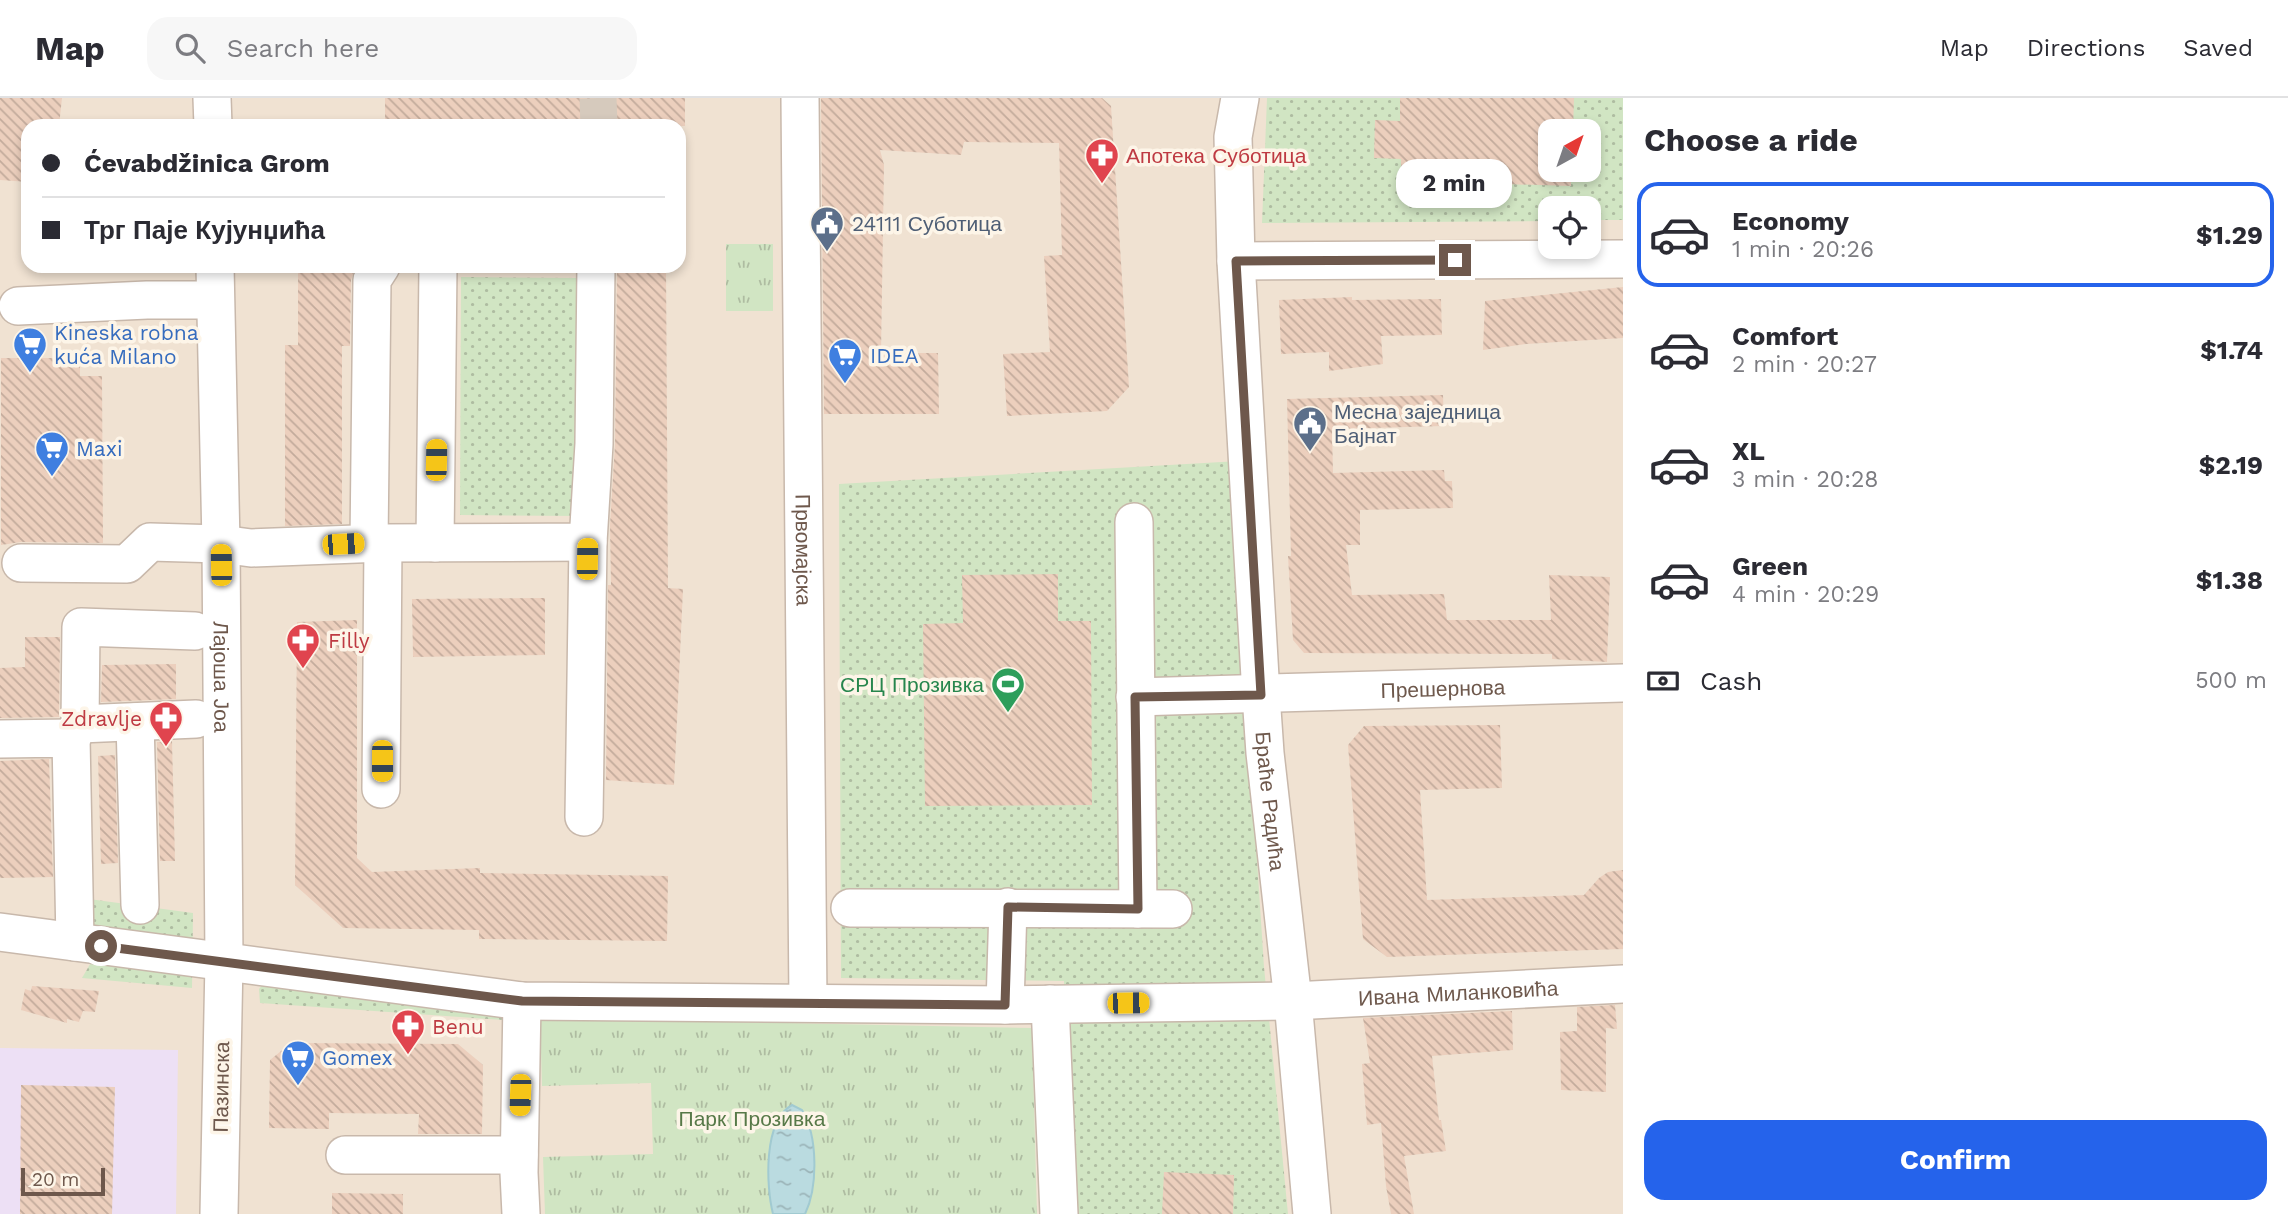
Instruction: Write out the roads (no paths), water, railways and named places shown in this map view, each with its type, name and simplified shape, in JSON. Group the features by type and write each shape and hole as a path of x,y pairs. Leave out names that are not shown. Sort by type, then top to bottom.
{"street":[{"path":"212,98 213,119"},
{"name":"Првомајска","path":"800,98 808,1002"},
{"name":"Браће Радића","path":"1222,98 1233,137"},
{"name":"Браће Радића","path":"1240,98 1233,137 1236,261 1261,695 1312,1214"},
{"path":"1236,261 1623,259"},
{"path":"376,273 372,280 381,789"},
{"path":"435,543 438,273"},
{"path":"584,817 596,273"},
{"path":"18,306 147,300 215,283"},
{"name":"Лајоша Јоа","path":"215,283 221,544 223,961"},
{"path":"850,908 1155,909 1135,697 1134,522"},
{"path":"21,563 127,564 149,542 221,544 251,548 376,543 588,542"},
{"path":"75,942 76,731 81,627 195,631"},
{"name":"Прешернова","path":"1135,697 1623,683"},
{"path":"0,739 135,722 196,719"},
{"path":"135,722 140,905"},
{"path":"1005,1005 1008,907"},
{"name":"Ивана Миланковића","path":"0,932 522,1001 1005,1005 1293,1001 1623,984"},
{"name":"Пазинска","path":"219,1214 223,961"},
{"path":"521,1214 519,1155 522,1001"},
{"path":"1050,1004 1059,1214"},
{"path":"345,1155 519,1155"}],"water":[{"path":"792,1105 802,1110 811,1133 814,1162 812,1190 805,1214 773,1214 768,1171 771,1139 783,1113"}],"tunnel":[{"path":"598,98 599,119"}],"place":[{"name":"Апотека Суботица","path":"1102,185"},
{"name":"24111 Суботица","path":"827,253"},
{"name":"Kineska robna kuća Milano","path":"30,374"},
{"name":"IDEA","path":"845,385"},
{"name":"Месна заједница Бајнат","path":"1310,453"},
{"name":"Maxi","path":"52,478"},
{"name":"Filly","path":"303,670"},
{"name":"СРЦ Прозивка","path":"1008,714"},
{"name":"Zdravlje","path":"166,748"},
{"name":"Benu","path":"408,1056"},
{"name":"Gomex","path":"298,1087"}],"park label":[{"name":"Парк Прозивка","path":"752,1118"}]}
